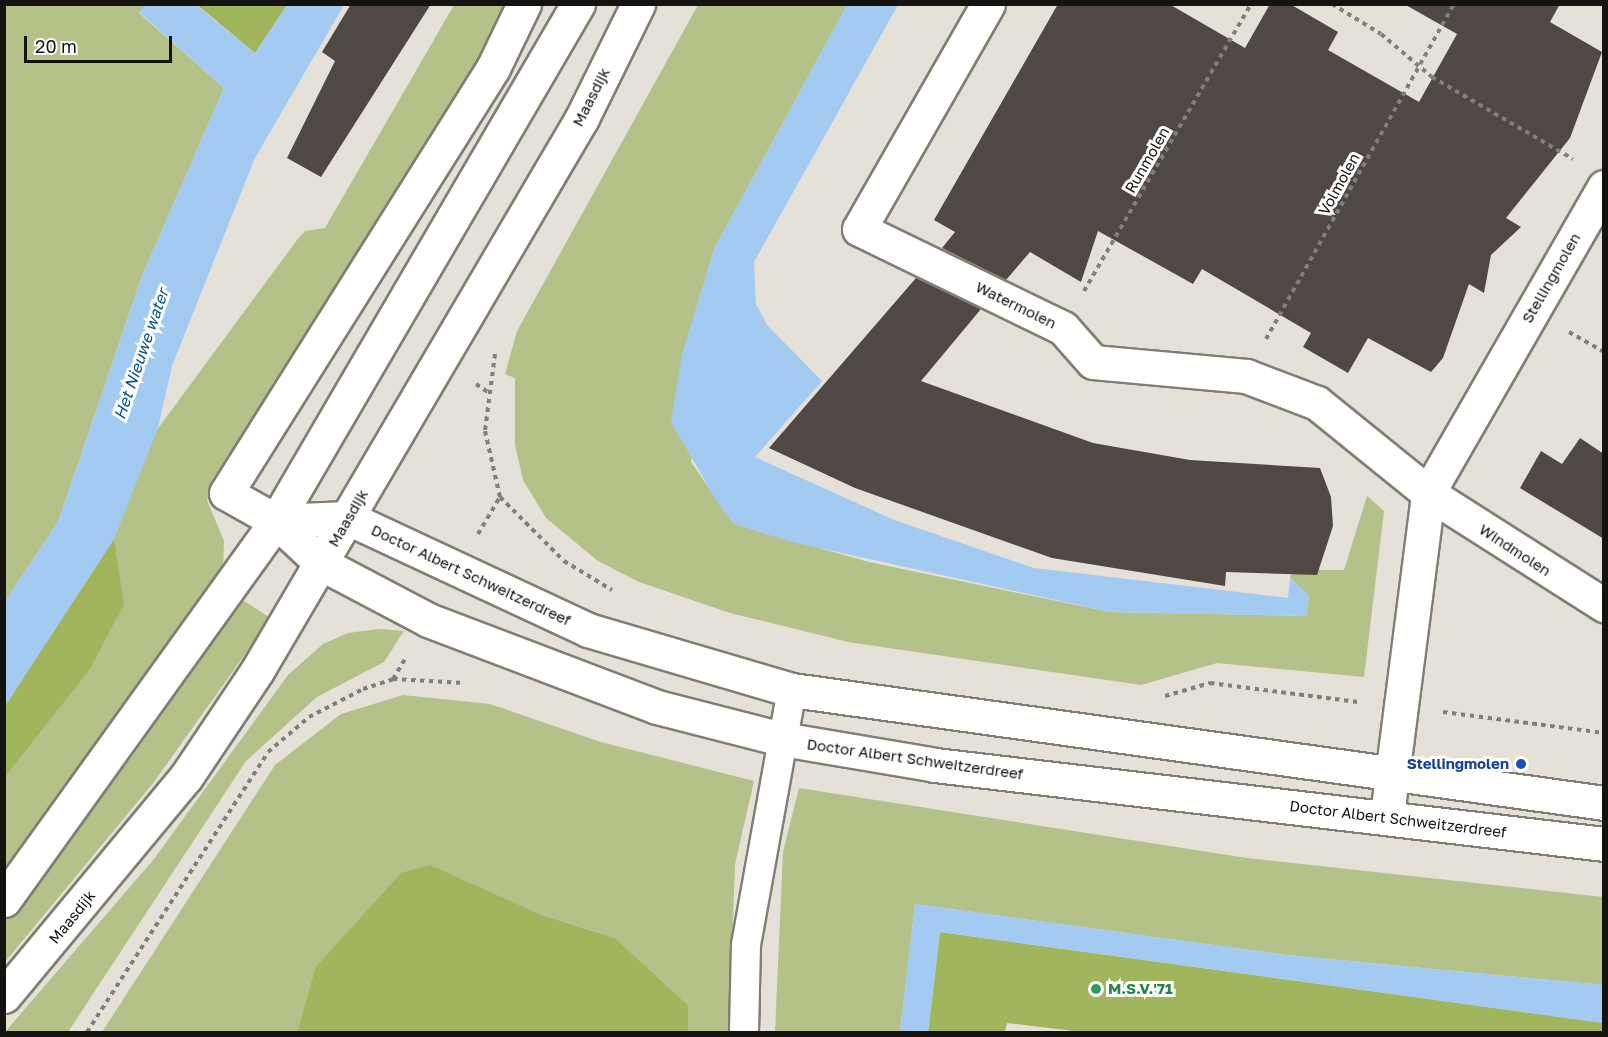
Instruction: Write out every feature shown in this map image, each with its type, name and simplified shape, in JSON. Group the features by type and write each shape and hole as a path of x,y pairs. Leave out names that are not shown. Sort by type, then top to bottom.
{"street":[{"path":"276,521 226,493 493,68 524,4"},
{"path":"4,900 276,521 578,4"},
{"name":"Maasdijk","path":"4,996 186,777 322,564 582,118 638,4"},
{"name":"Watermolen","path":"988,4 859,229 1063,328 1093,362 1246,376 1317,403 1428,493"},
{"name":"Stellingmolen","path":"1387,815 1428,493 1593,176"},
{"name":"Windmolen","path":"1428,493 1604,605"},
{"name":"Doctor Albert Schweitzerdreef","path":"276,521 348,518 588,630 792,690 1604,803"},
{"name":"Doctor Albert Schweitzerdreef","path":"276,521 322,564 428,620 535,664 657,707 782,739 935,765 1387,815 1604,844"}],"lane":[{"path":"744,1032 746,945 792,690"}],"path":[{"name":"Runmolen","path":"1063,328 1251,4"},
{"path":"1332,4 1419,65 1593,176"},
{"name":"Volmolen","path":"1246,376 1454,4"},
{"path":"488,392 486,431 500,497 564,561 619,593"},
{"path":"87,1032 268,752 309,717 393,679"},
{"path":"1158,698 1210,683 1604,733"}],"green space":[{"path":"196,4 287,5 255,53"},
{"path":"5,5 145,5 139,13 224,88 142,276 58,522 5,601"},
{"path":"454,5 507,5 481,62 211,482 207,500 224,541 223,572 5,876 5,706 114,539 148,442 297,240 305,231 325,228"},
{"path":"698,5 847,5 714,249 691,462 734,524 869,562 1110,612 1306,616 1309,596 1290,578 1292,570 1344,570 1367,496 1384,511 1364,677 1217,663 1141,685 848,642 730,613 639,582 598,561 546,518 523,480 515,445 515,378 505,374 517,331"},
{"path":"114,539 124,604 90,669 5,777 5,706"},
{"path":"241,599 269,617 248,650 154,782 5,962 5,921 131,758"},
{"path":"379,629 404,631 384,662 317,697 246,761 68,1032 5,1032 154,859 288,675 323,644 348,633"},
{"path":"403,695 490,704 601,742 754,781 735,864 729,1032 688,1032 688,1005 615,938 539,914 315,968 297,1032 102,1032 275,765 341,714"},
{"path":"799,788 1247,858 1603,897 1603,985 1286,955 915,904 900,1032 775,1032 783,852"},
{"path":"430,865 539,914 615,938 688,1005 688,1032 297,1032 315,968 401,873"},
{"name":"M.S.V.'71","path":"940,932 1604,1023 1603,1032 1083,1032 1007,1023 1005,1032 928,1032"}],"water":[{"name":"Het Nieuwe water","path":"145,5 196,5 255,53 287,5 344,5 255,158 172,366 158,428 114,539 5,706 5,601 58,522 142,276 224,88 139,12"},
{"path":"847,5 898,5 754,262 756,304 767,325 822,381 755,457 894,520 1034,568 1288,598 1290,578 1309,596 1307,616 1110,612 792,542 734,524 721,508 671,422 682,354 714,249"},
{"path":"915,904 1286,955 1603,985 1603,1023 940,932 928,1032 900,1032"}],"building":[{"path":"351,4 431,4 321,177 287,158 335,61 322,52"},
{"path":"1058,4 1169,4 1245,48 1270,4 1290,4 1338,32 1328,50 1419,102 1457,34 1404,4 1560,4 1550,22 1602,52 1570,138 1506,218 1521,227 1491,255 1484,293 1469,284 1443,358 1431,372 1368,338 1348,373 1303,347 1311,333 1202,269 1193,284 1098,231 1081,282 1030,252 1006,280 942,248 955,232 934,220"},
{"path":"916,278 981,309 921,381 1093,443 1190,460 1320,468 1331,497 1333,526 1317,575 1226,572 1225,586 1052,558 855,488 769,448"},
{"path":"1580,438 1604,454 1604,539 1520,488 1541,451 1562,464"}],"place":[{"name":"Stellingmolen","path":"1521,764"},
{"name":"M.S.V.'71","path":"1096,989"}]}
